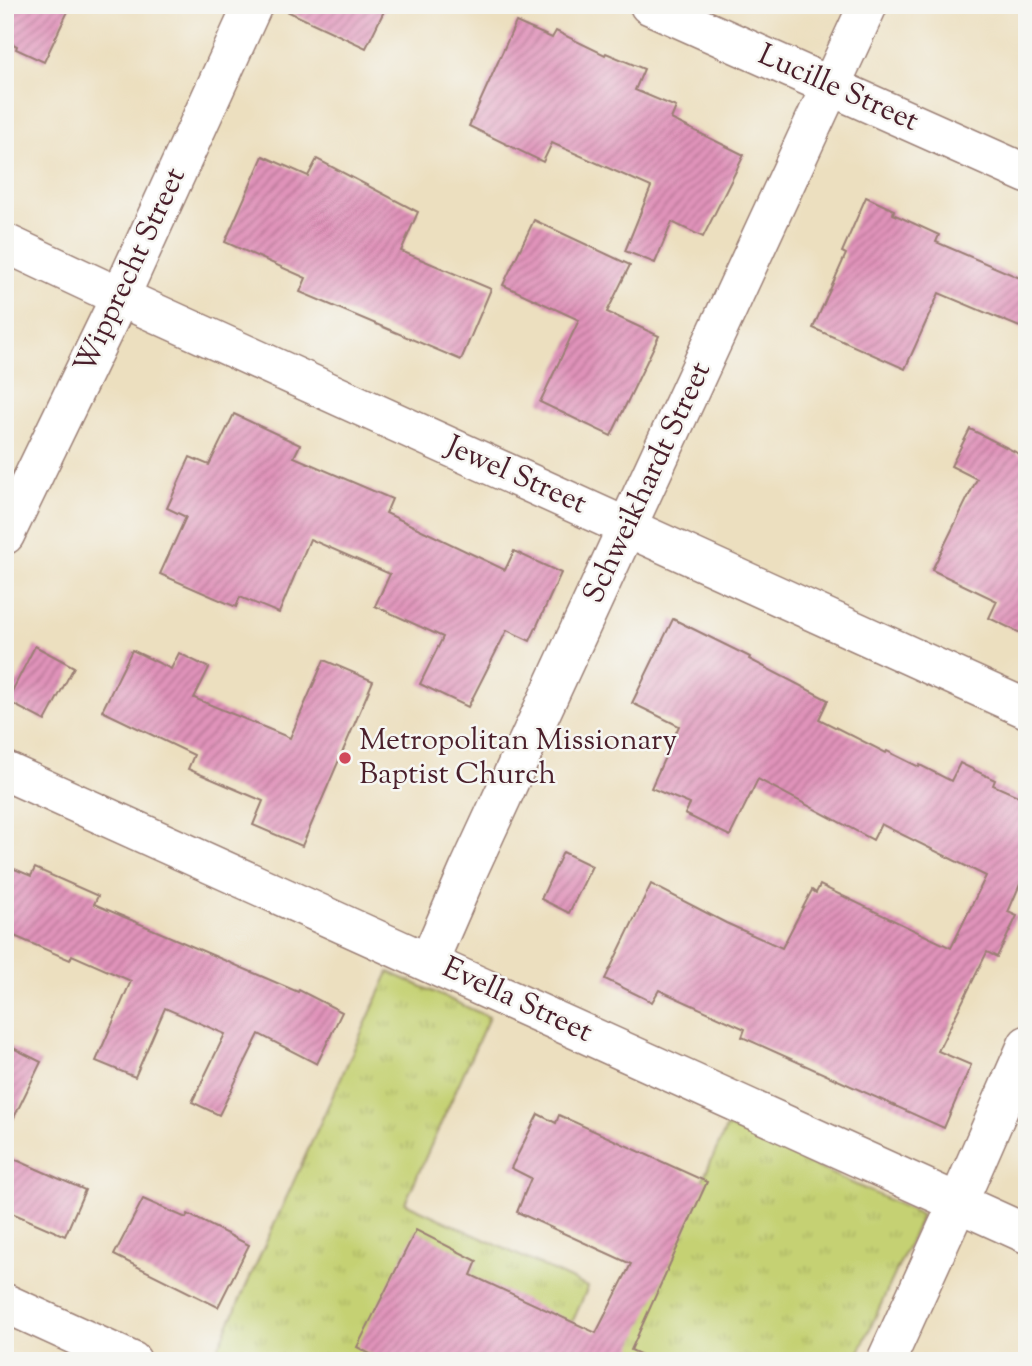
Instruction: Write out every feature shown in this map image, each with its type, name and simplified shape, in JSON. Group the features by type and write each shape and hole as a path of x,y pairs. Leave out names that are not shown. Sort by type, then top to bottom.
{"street":[{"name":"Wipprecht Street","path":"5,535 120,297 253,5"},
{"name":"Lucille Street","path":"649,5 1027,174"},
{"name":"Schweikhardt Street","path":"429,961 868,5"},
{"name":"Jewel Street","path":"5,243 1027,709"},
{"name":"Evella Street","path":"5,771 1027,1234"},
{"path":"886,1361 1027,1045"},
{"path":"5,1303 132,1361"}],"green space":[{"path":"389,972 489,1017 405,1203 588,1287 555,1361 212,1361"},
{"path":"727,1126 922,1215 855,1361 620,1361"}],"building":[{"path":"5,5 71,5 44,62 16,49 17,46 5,40"},
{"path":"274,5 387,5 366,48"},
{"path":"516,22 552,38 556,31 605,55 606,53 644,69 635,90 676,107 671,119 744,155 703,237 672,222 655,263 625,251 651,187 552,143 543,162 469,126"},
{"path":"263,156 308,176 317,159 418,212 401,251 491,289 461,360 300,292 306,278 225,242"},
{"path":"866,197 894,210 893,214 939,235 936,242 1027,281 1027,330 939,293 905,369 813,328 846,254 842,252"},
{"path":"534,220 630,265 607,312 659,336 611,436 540,402 579,320 503,285"},
{"path":"234,414 300,445 294,457 392,499 386,513 505,570 514,551 561,573 530,641 507,630 468,707 420,684 443,637 375,606 390,574 310,539 279,613 240,597 236,607 160,574 186,517 167,508 190,457 209,465"},
{"path":"970,429 1027,458 1027,636 989,618 997,601 932,570 977,479 951,466"},
{"path":"673,619 828,700 819,719 886,753 887,751 919,767 920,765 951,781 960,763 995,780 993,785 1027,800 1027,868 1008,912 1017,916 997,957 987,952 938,1051 971,1065 944,1128 742,1037 745,1029 659,990 652,1002 605,979 651,884 726,923 782,948 812,890 816,893 820,885 951,948 986,876 881,824 873,840 758,779 730,836 685,814 690,804 651,788 679,726 632,703"},
{"path":"35,646 74,667 45,721 7,701"},
{"path":"132,650 171,669 179,653 209,668 194,698 290,738 324,660 373,681 302,846 253,825 263,801 188,769 194,755 102,711"},
{"path":"563,852 592,866 569,913 541,899"},
{"path":"5,865 31,876 35,868 98,896 94,904 298,992 299,990 342,1012 317,1064 259,1034 219,1115 192,1102 225,1034 165,1008 135,1077 96,1061 131,981 72,955 70,960 5,932"},
{"path":"5,1044 41,1062 5,1136"},
{"path":"538,1114 556,1123 559,1115 707,1182 631,1350 655,1361 383,1361 357,1347 416,1230 477,1261 471,1275 596,1333 631,1264 517,1212 531,1178 511,1168"},
{"path":"5,1155 85,1190 65,1236 5,1210"},
{"path":"143,1199 186,1218 188,1214 249,1245 218,1307 114,1255"}],"place":[{"name":"Metropolitan Missionary Baptist Church","path":"345,758"}]}
